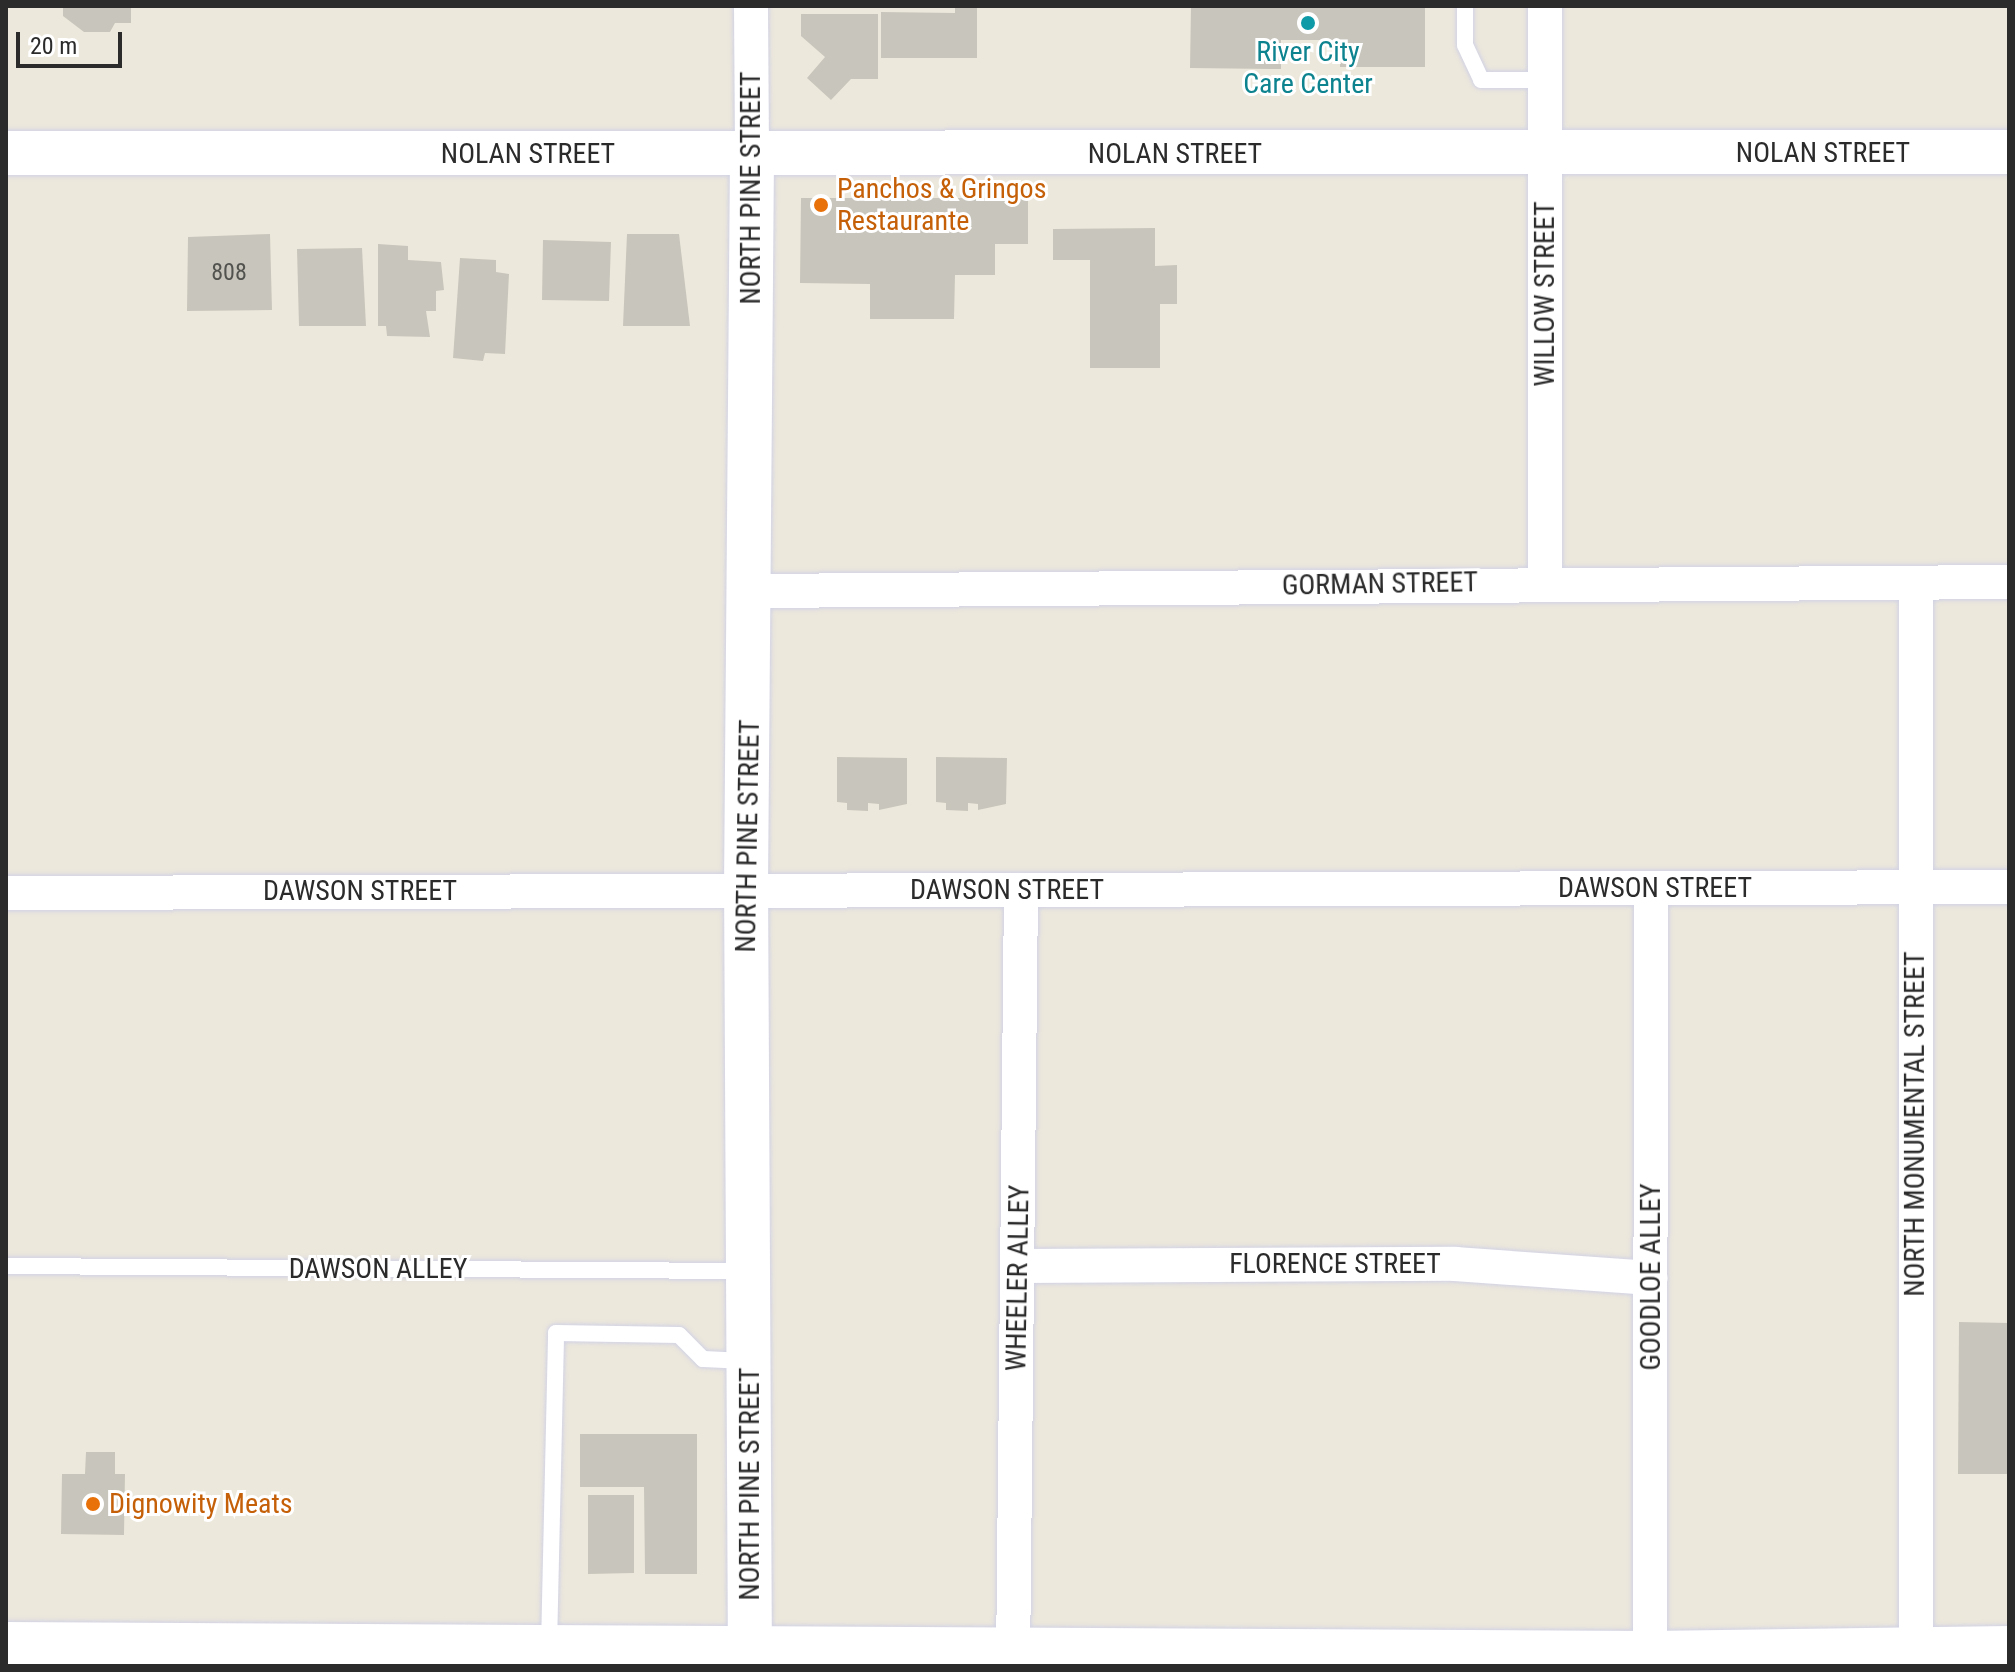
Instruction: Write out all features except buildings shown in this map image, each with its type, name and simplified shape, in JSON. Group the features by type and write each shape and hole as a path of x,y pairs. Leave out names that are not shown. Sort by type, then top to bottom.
{"street":[{"name":"NORTH PINE STREET","path":"750,1658 751,1272 746,888 751,591 751,6"},
{"name":"WILLOW STREET","path":"1545,6 1545,583"},
{"name":"NOLAN STREET","path":"6,153 2009,152"},
{"name":"GORMAN STREET","path":"751,591 2009,582"},
{"name":"NORTH MONUMENTAL STREET","path":"1916,583 1916,1658"},
{"name":"DAWSON STREET","path":"6,893 746,888 2009,887"},
{"name":"GOODLOE ALLEY","path":"1650,1660 1651,888"},
{"name":"WHEELER ALLEY","path":"1012,1658 1019,1266 1021,890"},
{"name":"FLORENCE STREET","path":"1019,1266 1455,1264 1651,1278"},
{"path":"6,1644 328,1655 549,1648 750,1658 1650,1660 1916,1658 2009,1648"}],"lane":[{"path":"1465,6 1465,45 1481,80 1545,80"},
{"name":"DAWSON ALLEY","path":"6,1266 751,1272"},
{"path":"549,1648 556,1333 679,1335 703,1359 751,1362"}],"place":[{"name":"River City Care Center","path":"1308,23"},
{"name":"Panchos & Gringos Restaurante","path":"821,205"},
{"name":"Dignowity Meats","path":"93,1504"}]}
